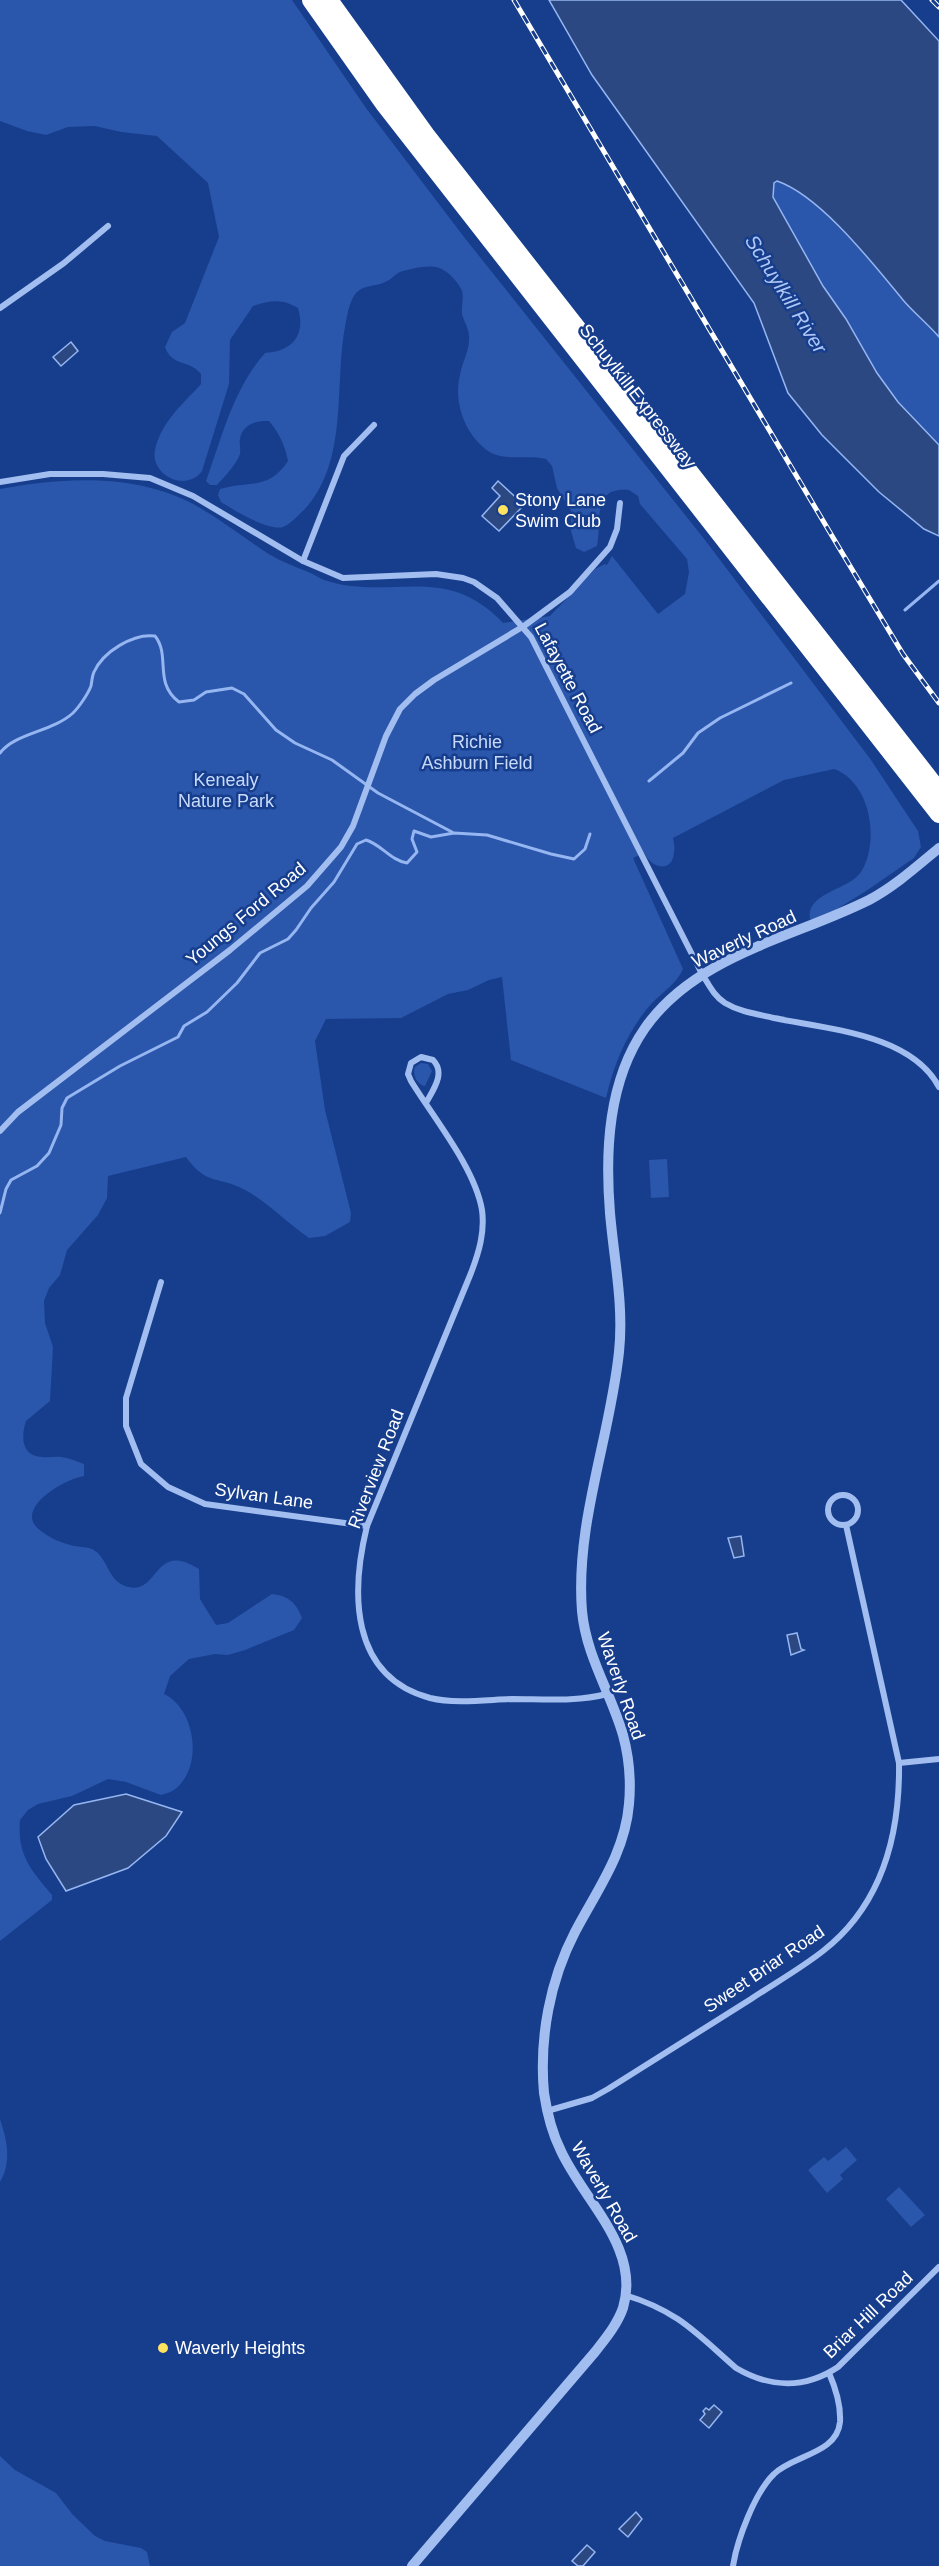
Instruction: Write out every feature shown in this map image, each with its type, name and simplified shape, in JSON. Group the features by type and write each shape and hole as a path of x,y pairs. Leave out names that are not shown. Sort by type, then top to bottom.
{"highway":[{"name":"Schuylkill Expressway","path":"311,0 385,105 848,686 939,791"},
{"name":"Schuylkill Expressway","path":"328,0 426,135 788,611"},
{"name":"Schuylkill Expressway","path":"848,686 938,813"}],"street":[{"path":"0,308 64,263 108,226"},
{"path":"303,561 344,456 374,425"},
{"name":"Lafayette Road","path":"0,482 50,474 103,474 150,478 193,496 303,561 343,578 436,574 463,578 497,598 524,626 539,652 702,974 715,994 736,1008 868,1038 898,1048 918,1061 939,1087"},
{"name":"Youngs Ford Road","path":"0,1131 18,1112 230,950 307,886 348,835 390,725 407,701 434,680 524,626 570,592 604,555 614,537 620,503"},
{"name":"Waverly Road","path":"412,2566 595,2352 616,2323 626,2295 626,2276 621,2254 561,2151 547,2111 543,2078 544,2046 555,1980 569,1945 616,1856 626,1824 630,1788 626,1748 587,1640 581,1590 585,1547 617,1365 620,1333 620,1290 609,1186 610,1131 619,1083 643,1031 667,1002 702,974 867,900 898,881 939,848"},
{"name":"Riverview Road","path":"426,1103 437,1080 438,1068 433,1060 421,1057 411,1063 408,1074 475,1186 482,1210 482,1234 471,1273 367,1526 359,1579 360,1627 364,1639 380,1666 402,1685 417,1693 444,1700 585,1698 607,1694"},
{"name":"Sylvan Lane","path":"161,1282 126,1398 126,1426 141,1464 168,1487 205,1504 367,1526"},
{"path":"840,1494 850,1496 858,1507 857,1516 846,1525 832,1521 827,1513 831,1499 840,1494"},
{"name":"Sweet Briar Road","path":"547,2111 592,2098 608,2089 804,1965 840,1936 876,1886 891,1849 897,1821 899,1763 846,1525"},
{"path":"899,1763 939,1759"},
{"name":"Briar Hill Road","path":"626,2295 657,2306 681,2319 736,2368 760,2380 779,2384 797,2384 829,2373 847,2360 939,2267"},
{"path":"733,2566 744,2528 768,2481 781,2468 825,2446 836,2437 840,2425 840,2408 837,2392 829,2373"}],"green space":[{"name":"Kenealy Nature Park","path":"0,0 292,0 366,108 464,237 705,540 871,760 918,831 921,847 914,858 866,891 824,917 810,919 810,910 814,903 861,872 870,845 871,830 864,799 847,776 834,769 784,780 673,838 672,859 666,866 652,863 644,853 633,858 683,969 673,983 643,1013 636,1024 613,1072 606,1098 511,1060 502,977 489,980 468,990 448,994 401,1018 326,1019 315,1041 325,1110 351,1213 350,1222 325,1236 309,1238 253,1195 236,1186 207,1177 186,1157 108,1176 107,1198 98,1215 67,1250 60,1275 49,1288 44,1301 45,1323 53,1347 50,1401 26,1421 23,1433 24,1444 30,1453 42,1457 64,1457 84,1464 84,1476 65,1483 44,1497 36,1505 32,1514 33,1523 41,1531 61,1542 90,1548 101,1557 114,1578 125,1586 136,1587 145,1584 164,1564 173,1561 184,1562 199,1569 200,1599 216,1625 228,1623 272,1594 283,1596 291,1601 302,1618 294,1630 245,1650 228,1655 215,1654 189,1659 170,1676 164,1694 183,1712 192,1739 190,1768 174,1790 161,1795 126,1782 108,1779 72,1796 38,1804 28,1810 20,1820 23,1853 32,1870 52,1895 52,1900 0,1941 0,489 74,480 99,480 149,487 195,505 272,556 324,580 349,586 439,588 460,593 481,604 503,623 550,616 595,569 607,565 612,556 658,614 685,594 689,572 687,559 640,504 638,496 629,490 617,490 603,499 599,516 597,546 584,552 576,548 571,531 571,511 557,488 552,466 546,459 494,454 473,436 463,417 458,396 458,385 469,340 468,329 462,314 462,291 451,276 436,267 400,272 382,284 363,288 356,293 345,327 337,423 328,469 318,491 304,510 289,524 276,527 260,523 221,502 218,495 220,489 230,486 265,481 273,477 288,461 281,439 269,421 259,421 247,427 241,434 240,454 233,466 217,485 210,485 206,481 236,398 254,367 265,353 283,349 295,340 298,334 300,318 298,308 292,305 276,301 253,306 230,340 229,384 202,471 187,481 179,481 163,473 155,459 158,440 167,422 201,384 201,374 191,366 172,358 165,347 172,332 185,323 219,237 208,183 157,136 95,126 68,127 46,135 0,121"},
{"path":"777,181 794,189 828,216 862,251 907,305 939,337 939,445 898,402 877,373 846,319 823,286 773,197 774,183"},
{"path":"421,1063 428,1064 432,1071 425,1086 416,1079 414,1073 415,1067"},
{"path":"667,1159 669,1197 651,1198 649,1160"},
{"path":"0,2119 5,2135 7,2159 0,2182"},
{"path":"846,2147 857,2160 840,2175 843,2179 827,2193 808,2170 824,2157 828,2161"},
{"path":"899,2187 925,2215 911,2227 886,2199"},
{"path":"0,2456 15,2470 56,2493 73,2515 95,2536 105,2541 141,2548 147,2552 150,2566 0,2566"}],"water":[{"name":"Schuylkill River","path":"549,0 901,0 939,41 939,337 907,305 829,216 794,189 777,181 774,183 773,197 823,286 846,319 877,373 898,402 939,445 939,536 924,529 879,492 822,435 788,393 754,303 592,75"},
{"path":"71,342 78,351 61,366 53,357"},
{"name":"Stony Lane Swim Club","path":"498,481 524,505 499,531 482,516 500,496 492,488"},
{"path":"741,1536 744,1556 734,1558 728,1538"},
{"path":"797,1633 801,1649 804,1650 791,1655 787,1635"},
{"path":"126,1794 182,1812 166,1836 128,1868 66,1891 46,1859 38,1837 74,1805"},
{"path":"714,2405 722,2412 709,2428 700,2420 705,2414 703,2411 706,2408 709,2410"},
{"path":"636,2512 642,2519 628,2537 619,2529"},
{"path":"587,2545 595,2552 583,2566 578,2566 572,2561"}],"waterway":[{"path":"905,610 939,581"},
{"path":"0,753 15,741 55,724 73,713 88,693 98,665 111,651 128,641 155,636 162,652 164,678 171,694 179,702 194,700 206,692 232,688 244,694 276,730 295,743 332,760 378,793 452,832"},
{"path":"649,781 683,753 698,733 720,718 791,683"},
{"path":"0,1213 6,1189 11,1180 37,1166 49,1153 61,1125 62,1108 67,1098 120,1066 178,1037 184,1026 207,1012 237,983 260,953 288,939 334,882 357,844 366,840 396,859 407,863 417,852 412,839 414,831 431,837 454,833 487,835 574,859 585,849 590,834"}],"railway":[{"path":"514,0 903,654 939,703"},
{"path":"932,0 939,7"}],"place":[{"name":"Stony Lane Swim Club","path":"503,510"},
{"name":"Waverly Heights","path":"163,2348"}],"park label":[{"name":"Richie Ashburn Field","path":"477,752"}]}
